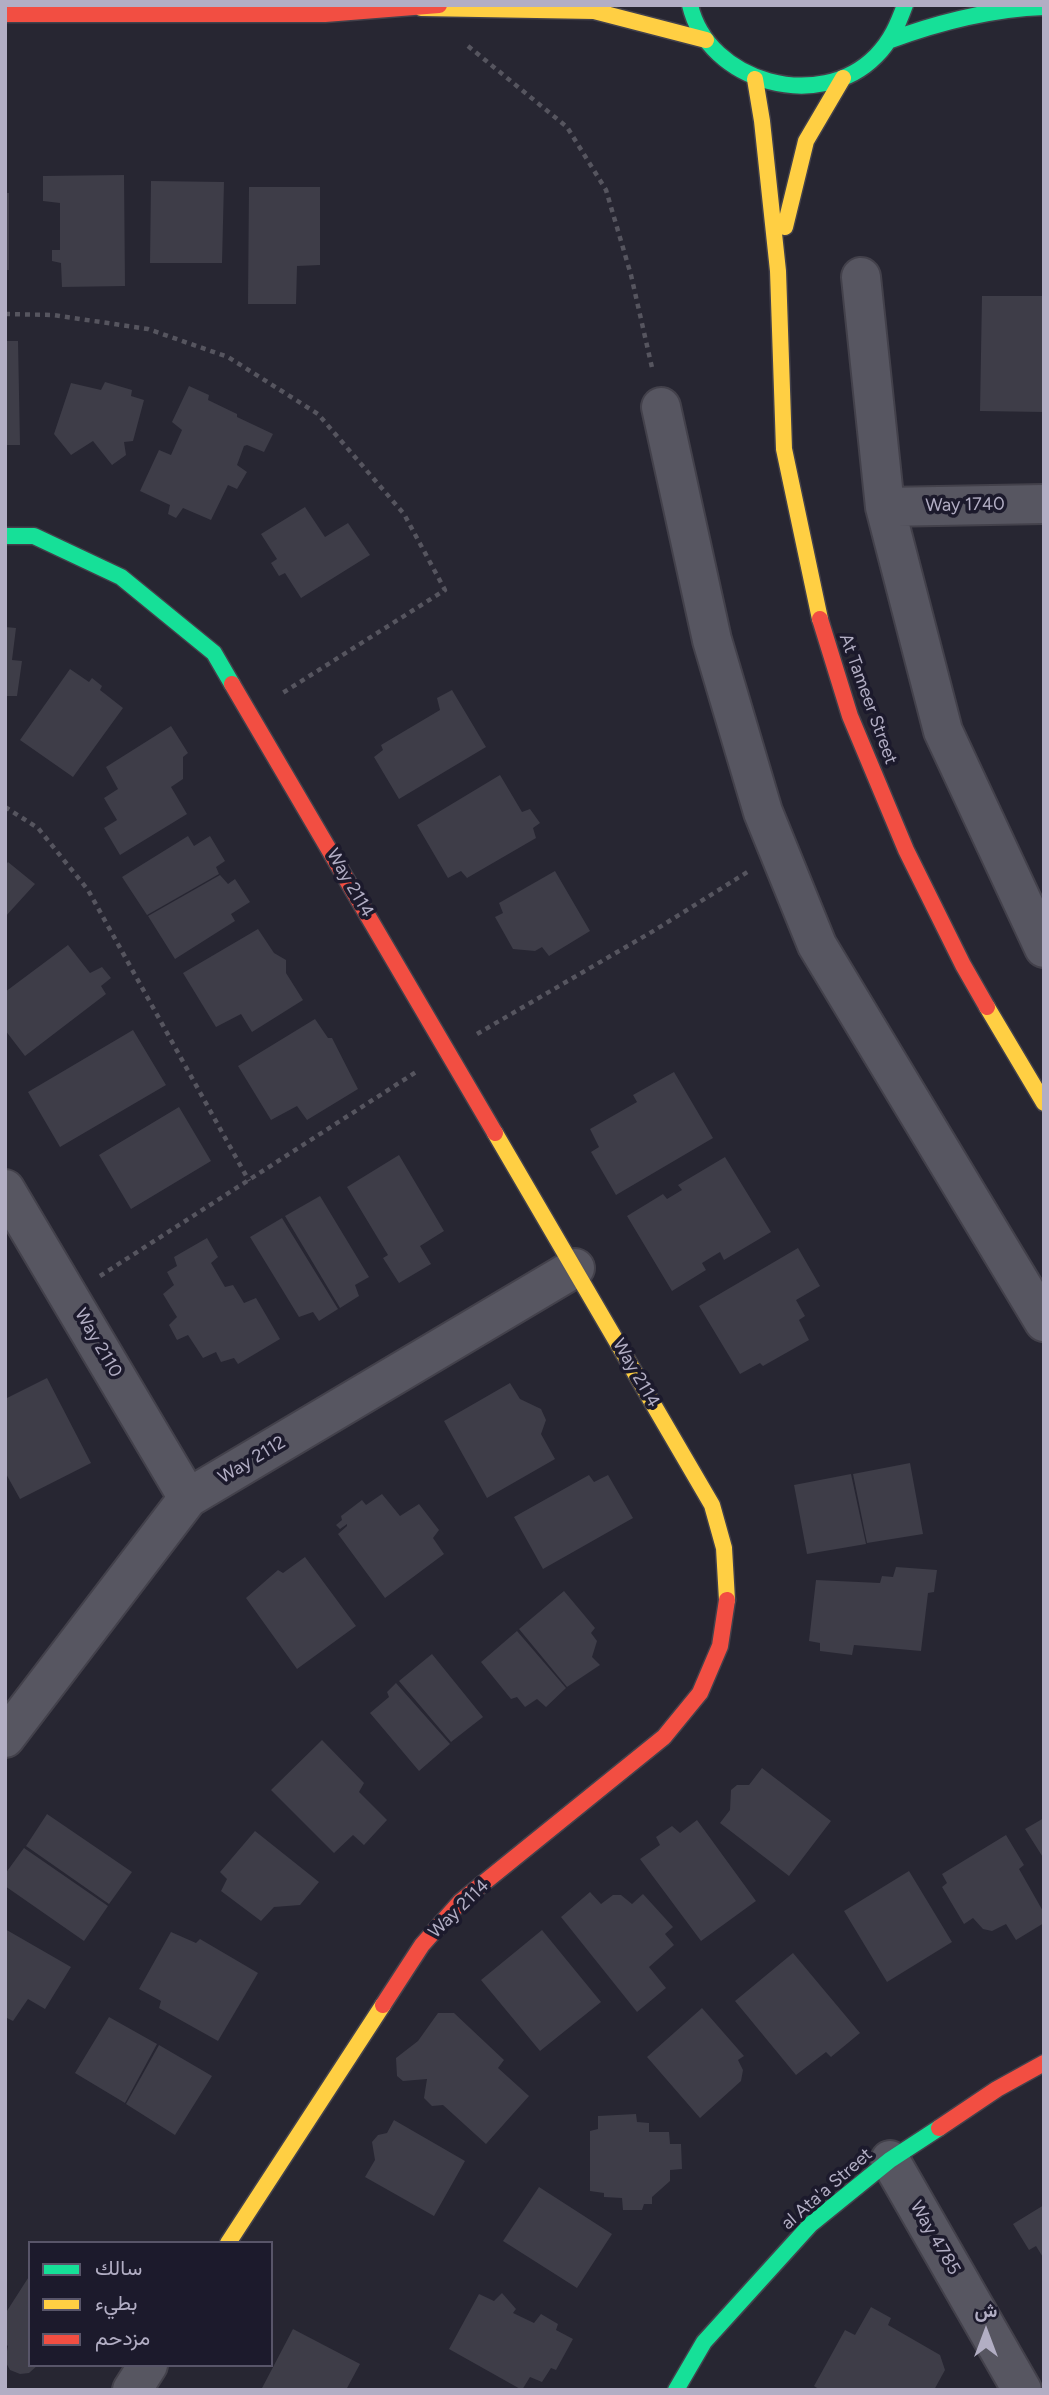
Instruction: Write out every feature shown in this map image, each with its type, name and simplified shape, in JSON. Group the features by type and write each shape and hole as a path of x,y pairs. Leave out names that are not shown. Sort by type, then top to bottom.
{"street":[{"path":"421,8 439,5"},
{"path":"690,5 691,13 706,40 727,63 755,79 785,87 815,86 843,78 868,63 888,41 905,5"},
{"path":"888,41 916,30 984,13 1044,7"},
{"path":"5,15 421,8 594,11 706,40"},
{"name":"At Tameer Street","path":"778,271 789,206 806,141 843,78"},
{"name":"At Tameer Street","path":"755,79 764,135 778,271 784,449 815,603 850,716 906,850 957,953 1044,1104"},
{"path":"862,277 886,507 943,731 1044,948"},
{"path":"660,407 712,640 764,811 817,944 1044,1322"},
{"name":"Way 1740","path":"886,507 1044,504"},
{"name":"Way 2114","path":"5,536 34,536 121,577 215,653 712,1505 724,1548 728,1594 720,1646 700,1693 664,1737 460,1902 422,1945 229,2241"},
{"name":"Way 2110","path":"5,1189 188,1498"},
{"name":"Way 2112","path":"5,1738 188,1498 575,1268"},
{"name":"al Ata'a Street","path":"676,2390 704,2342 811,2224 890,2160 996,2089 1044,2063"},
{"name":"Way 4785","path":"890,2160 1022,2390"},
{"path":"132,2390 147,2367"}],"path":[{"path":"421,8 567,127 606,190 631,275 660,407"},
{"path":"5,314 53,314 148,329 228,357 318,414 404,514 445,590 250,713"},
{"path":"5,807 38,828 88,890 249,1181"},
{"path":"70,1296 448,1051 654,930 780,851"}],"building":[{"path":"124,175 125,286 62,287 61,263 52,261 52,250 60,250 60,203 43,201 43,176"},
{"path":"151,181 224,182 222,263 150,263"},
{"path":"249,187 320,187 320,265 297,266 296,304 248,304"},
{"path":"5,193 9,193 9,270 5,270"},
{"path":"982,296 1044,296 1044,412 980,411"},
{"path":"5,341 18,341 20,445 5,445"},
{"path":"105,382 132,390 131,396 144,400 133,441 124,442 126,455 112,465 93,441 71,455 54,434 71,383 101,390"},
{"path":"189,386 209,395 208,400 237,414 237,417 273,434 264,452 244,446 237,465 247,472 237,489 228,485 211,520 183,508 176,518 168,514 170,505 140,491 159,450 171,455 182,430 172,422"},
{"path":"305,507 325,537 348,523 370,555 301,598 285,573 279,576 271,563 277,559 261,534"},
{"path":"5,627 16,628 12,660 22,661 17,696 5,696"},
{"path":"70,669 89,682 92,678 102,686 100,690 123,708 73,777 20,740"},
{"path":"452,690 486,747 399,799 374,757 383,750 381,745 440,710 437,698"},
{"path":"171,726 188,753 183,757 183,779 171,787 187,814 120,855 104,828 117,820 104,798 118,789 106,767"},
{"path":"500,775 522,812 530,809 540,823 533,828 536,838 467,878 461,871 448,878 417,825"},
{"path":"188,836 194,846 210,836 225,861 216,867 219,874 147,915 122,877"},
{"path":"8,862 35,884 5,917 5,866"},
{"path":"555,871 590,931 549,956 542,947 535,951 513,949 495,917 503,913 499,903"},
{"path":"220,875 228,884 235,879 250,902 231,914 235,921 175,959 148,916"},
{"path":"258,929 274,953 286,960 286,973 303,1000 252,1032 241,1014 216,1027 183,973"},
{"path":"68,945 90,973 102,967 111,978 101,986 106,994 25,1056 5,1030 5,992"},
{"path":"315,1019 328,1038 332,1038 358,1089 307,1120 297,1106 271,1120 238,1066"},
{"path":"133,1030 166,1085 60,1147 28,1092"},
{"path":"674,1072 713,1138 616,1195 591,1152 599,1147 590,1129 637,1102 633,1095"},
{"path":"179,1107 211,1161 131,1209 99,1155"},
{"path":"399,1155 444,1231 420,1246 431,1264 399,1283 383,1258 388,1255 347,1187"},
{"path":"725,1157 771,1232 724,1260 720,1252 702,1263 706,1270 672,1291 627,1216 663,1194 667,1199 682,1190 678,1185"},
{"path":"320,1196 369,1277 355,1285 359,1296 340,1308 285,1216"},
{"path":"282,1218 338,1309 319,1321 313,1312 299,1317 250,1237"},
{"path":"207,1238 218,1257 211,1263 225,1287 233,1285 244,1303 256,1298 280,1339 238,1364 234,1358 221,1362 216,1352 203,1358 188,1335 177,1340 169,1325 177,1317 163,1294 174,1285 167,1272 177,1266 174,1257"},
{"path":"798,1248 820,1286 796,1300 805,1316 799,1320 809,1340 763,1366 760,1363 740,1374 699,1306"},
{"path":"47,1378 91,1463 20,1499 5,1472 5,1399"},
{"path":"510,1383 520,1399 541,1409 546,1420 541,1434 555,1459 487,1498 444,1421"},
{"path":"910,1463 923,1534 867,1543 853,1474"},
{"path":"851,1474 866,1544 807,1554 794,1485"},
{"path":"589,1475 594,1482 608,1475 633,1518 543,1569 514,1517"},
{"path":"382,1494 400,1516 419,1504 439,1530 433,1538 444,1554 385,1598 338,1534 347,1524 340,1529 336,1525 342,1520 341,1516 362,1500 366,1505"},
{"path":"305,1557 356,1626 297,1669 246,1598 278,1570 283,1573"},
{"path":"896,1567 937,1570 934,1592 928,1593 921,1651 854,1645 852,1655 820,1651 820,1643 809,1641 816,1580 880,1583 882,1576 893,1577"},
{"path":"564,1591 595,1628 591,1633 597,1641 592,1657 600,1665 567,1687 519,1629"},
{"path":"517,1631 566,1688 546,1707 537,1699 525,1707 517,1697 511,1699 481,1662"},
{"path":"432,1654 483,1717 451,1742 399,1681"},
{"path":"396,1683 450,1744 419,1771 370,1713 389,1697 387,1692"},
{"path":"322,1740 364,1783 359,1792 387,1820 364,1845 353,1835 334,1853 271,1790"},
{"path":"762,1768 831,1821 789,1876 720,1823 730,1810 731,1790 737,1785 749,1785"},
{"path":"47,1814 132,1872 109,1904 26,1846"},
{"path":"1044,1818 1044,1859 1025,1829"},
{"path":"697,1820 756,1901 701,1941 640,1859 660,1845 656,1837 672,1826 680,1833"},
{"path":"255,1831 319,1882 300,1905 274,1907 261,1921 221,1891 227,1879 220,1872"},
{"path":"1006,1835 1024,1865 1019,1869 1044,1913 1044,1923 1016,1940 1006,1924 992,1931 983,1929 973,1918 964,1924 942,1887 947,1883 942,1874"},
{"path":"24,1848 108,1906 84,1941 5,1886 5,1874"},
{"path":"909,1871 952,1942 887,1982 844,1911"},
{"path":"590,1892 601,1904 613,1895 621,1895 632,1904 643,1894 673,1927 665,1934 674,1945 649,1967 666,1988 637,2012 561,1917"},
{"path":"5,1929 71,1967 45,2009 28,1999 13,2021 5,2017"},
{"path":"542,1930 601,2002 540,2051 481,1980"},
{"path":"171,1932 196,1943 200,1939 258,1973 218,2041 159,2008 161,2001 139,1989"},
{"path":"793,1953 860,2033 831,2057 826,2052 796,2075 735,2001"},
{"path":"702,2008 744,2056 738,2060 743,2070 741,2081 700,2118 647,2057"},
{"path":"438,2013 454,2013 504,2060 498,2068 529,2096 486,2144 443,2105 432,2106 424,2098 427,2079 403,2081 397,2076 396,2058 418,2041"},
{"path":"109,2017 157,2044 125,2103 75,2073"},
{"path":"159,2045 212,2076 175,2135 126,2104"},
{"path":"636,2114 637,2122 649,2123 649,2132 669,2132 670,2144 681,2144 682,2169 670,2170 670,2181 652,2197 652,2204 644,2204 642,2210 623,2210 622,2198 604,2197 604,2193 590,2191 590,2131 598,2129 598,2116"},
{"path":"394,2120 465,2161 434,2216 365,2177 375,2160 372,2142 378,2135 387,2133"},
{"path":"539,2187 612,2234 577,2288 503,2241"},
{"path":"1044,2205 1044,2259 1036,2246 1029,2250 1013,2224"},
{"path":"28,2278 28,2367 36,2367 29,2373 20,2374 10,2370 5,2361 8,2346 5,2344 5,2314"},
{"path":"502,2293 516,2309 513,2313 534,2323 541,2314 558,2324 556,2330 573,2339 556,2370 551,2368 542,2382 530,2377 522,2390 449,2349 479,2294 494,2301"},
{"path":"871,2307 891,2318 888,2325 940,2355 945,2370 934,2390 820,2390 814,2386 845,2330 855,2335"},
{"path":"293,2329 360,2364 346,2390 261,2390"}],"traffic: fast":[{"path":"690,5 701,32 719,54 742,70 769,81 797,85 826,83 853,73 876,56 894,32 905,5"},
{"path":"888,41 964,18 1004,10 1044,7"},
{"path":"5,536 34,536 121,577 214,653 232,684"},
{"path":"676,2390 704,2342 811,2224 890,2160 939,2128"}],"traffic: slow":[{"path":"421,8 594,11 706,40"},
{"path":"785,227 806,141 843,78"},
{"path":"755,79 778,271 784,449 820,619"},
{"path":"987,1007 1044,1103"},
{"path":"495,1133 712,1505 724,1548 727,1600"},
{"path":"229,2241 383,2005"}],"traffic: jam":[{"path":"5,14 325,14 439,5"},
{"path":"820,619 850,716 906,850 987,1007"},
{"path":"232,684 495,1133"},
{"path":"383,2005 422,1945 460,1902 664,1737 700,1693 720,1646 727,1600"},
{"path":"939,2128 997,2089 1044,2063"}]}
